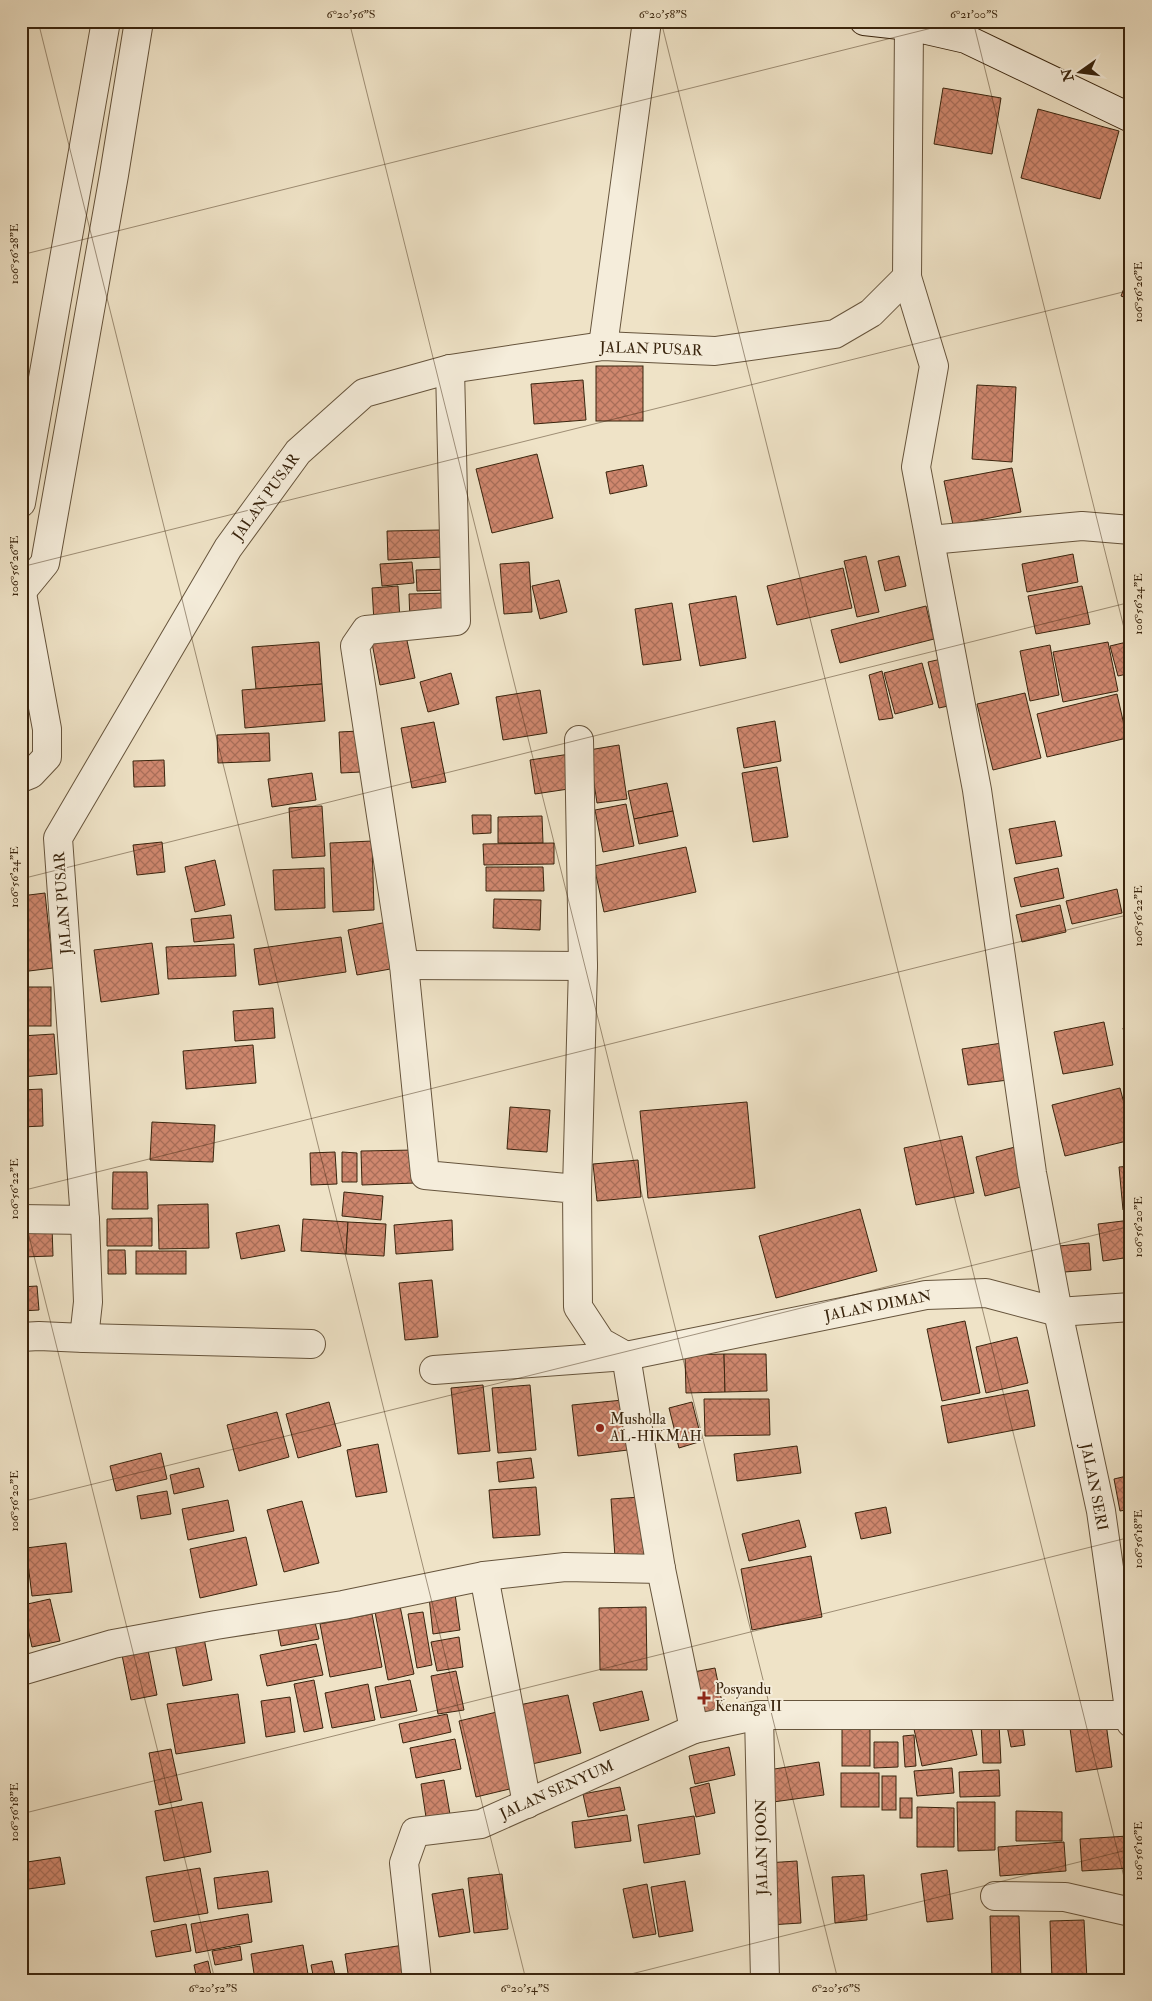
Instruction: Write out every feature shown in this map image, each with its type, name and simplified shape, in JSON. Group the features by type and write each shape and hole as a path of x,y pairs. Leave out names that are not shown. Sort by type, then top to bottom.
{"street":[{"path":"21,503 106,21"},
{"path":"21,778 31,774 47,757 47,729 22,590 45,563 114,174 139,21"},
{"path":"603,346 647,21"},
{"path":"864,21 909,26 966,39 1131,118"},
{"path":"907,276 909,26"},
{"path":"80,170 114,174"},
{"name":"JALAN PUSAR","path":"84,1338 88,1302 85,1220 58,838 228,548 298,452 364,393 450,369 603,346 716,351 835,334 871,313 907,276"},
{"name":"JALAN SERI","path":"907,276 934,366 916,466 977,790 1032,1173 1058,1312 1101,1511 1130,1718"},
{"path":"450,369 456,621 366,630 355,646 404,965 425,1175 577,1189"},
{"path":"21,508 54,513"},
{"path":"930,540 1082,526 1131,530"},
{"path":"579,740 584,966 577,1189 578,1307 601,1342 626,1356 661,1569 694,1729"},
{"path":"404,965 584,966"},
{"path":"21,1219 85,1220"},
{"name":"JALAN DIMAN","path":"434,1370 626,1356 926,1295 986,1293 1058,1312 1131,1307"},
{"path":"21,1337 311,1344"},
{"path":"21,1671 113,1644 216,1625 343,1605 484,1576 565,1567 661,1569"},
{"path":"484,1576 526,1804"},
{"name":"JALAN SENYUM","path":"417,1980 404,1862 415,1832 481,1824 640,1751 694,1729 759,1715 1130,1718"},
{"name":"JALAN JOON","path":"759,1715 765,1980"},
{"path":"995,1896 1065,1897 1131,1912"}],"building":[{"path":"943,88 1001,98 992,154 934,144"},
{"path":"1038,109 1119,131 1100,199 1021,178"},
{"path":"1131,270 1131,300 1121,296"},
{"path":"596,366 643,366 643,421 596,421"},
{"path":"583,380 586,420 534,424 531,384"},
{"path":"977,385 1016,387 1012,462 972,459"},
{"path":"537,454 553,518 492,533 476,469"},
{"path":"643,465 647,486 610,494 606,472"},
{"path":"1012,468 1021,512 953,525 944,481"},
{"path":"440,530 442,557 388,560 387,531"},
{"path":"1073,554 1078,582 1027,592 1022,564"},
{"path":"866,556 879,612 857,617 844,561"},
{"path":"899,556 906,586 885,591 878,561"},
{"path":"412,562 414,583 382,586 380,564"},
{"path":"529,562 532,612 504,614 500,564"},
{"path":"843,568 852,608 777,625 767,586"},
{"path":"450,569 450,590 417,591 416,570"},
{"path":"559,580 567,612 540,619 532,586"},
{"path":"398,586 400,620 374,622 372,588"},
{"path":"1082,586 1090,624 1036,634 1028,596"},
{"path":"447,593 448,620 410,621 409,594"},
{"path":"736,596 746,658 700,666 689,604"},
{"path":"672,603 681,660 643,665 635,609"},
{"path":"926,606 934,639 840,663 831,630"},
{"path":"406,636 415,678 380,685 372,643"},
{"path":"1131,641 1131,673 1118,676 1110,646"},
{"path":"319,642 322,684 256,689 252,647"},
{"path":"1108,642 1118,691 1063,702 1053,652"},
{"path":"1050,645 1059,695 1030,701 1020,651"},
{"path":"946,658 957,704 939,708 928,662"},
{"path":"922,663 933,704 895,714 884,673"},
{"path":"882,671 893,718 879,720 869,675"},
{"path":"451,673 459,704 428,712 420,682"},
{"path":"322,684 325,721 245,728 242,690"},
{"path":"540,690 547,733 503,740 496,697"},
{"path":"1025,693 1041,758 993,770 977,704"},
{"path":"1117,694 1127,738 1047,757 1037,714"},
{"path":"775,721 781,761 744,768 737,728"},
{"path":"434,722 446,782 412,788 401,728"},
{"path":"359,731 361,772 341,773 339,732"},
{"path":"269,733 270,761 218,763 217,735"},
{"path":"619,745 627,799 597,803 589,750"},
{"path":"570,754 575,788 535,794 530,760"},
{"path":"164,760 165,786 134,787 133,761"},
{"path":"777,767 788,837 753,842 742,773"},
{"path":"312,773 316,800 272,807 268,779"},
{"path":"667,783 673,811 634,819 628,791"},
{"path":"626,804 634,846 603,852 595,810"},
{"path":"322,806 325,856 292,858 289,808"},
{"path":"673,811 678,836 639,844 634,819"},
{"path":"472,815 491,815 491,833 473,834"},
{"path":"542,816 543,843 498,843 498,817"},
{"path":"1055,821 1062,856 1016,864 1009,829"},
{"path":"372,841 374,910 333,912 330,843"},
{"path":"162,842 165,872 137,875 133,845"},
{"path":"554,843 554,864 484,865 483,844"},
{"path":"686,847 696,892 604,912 594,866"},
{"path":"215,860 225,905 195,912 185,867"},
{"path":"486,867 543,867 544,891 486,891"},
{"path":"324,868 325,908 275,910 273,870"},
{"path":"1058,868 1064,898 1021,907 1014,878"},
{"path":"1117,889 1122,913 1072,924 1066,901"},
{"path":"45,893 53,968 21,972 21,896"},
{"path":"494,899 541,900 540,930 493,928"},
{"path":"1060,905 1066,932 1022,942 1016,915"},
{"path":"231,915 234,938 194,942 191,919"},
{"path":"387,922 396,968 357,975 348,930"},
{"path":"341,937 346,972 259,985 254,949"},
{"path":"152,943 159,994 101,1002 94,950"},
{"path":"234,944 236,976 168,979 166,947"},
{"path":"21,987 51,987 51,1026 21,1026"},
{"path":"273,1008 275,1038 235,1041 233,1011"},
{"path":"1104,1022 1113,1065 1063,1074 1054,1032"},
{"path":"1131,1026 1131,1061 1123,1028"},
{"path":"54,1034 57,1074 21,1077 21,1036"},
{"path":"1002,1043 1008,1080 968,1085 962,1049"},
{"path":"253,1045 256,1083 186,1089 183,1051"},
{"path":"1120,1088 1131,1130 1131,1140 1065,1156 1052,1105"},
{"path":"42,1089 43,1126 21,1127 21,1090"},
{"path":"747,1102 755,1188 648,1198 640,1111"},
{"path":"510,1107 550,1110 547,1152 507,1149"},
{"path":"152,1122 215,1125 213,1162 150,1160"},
{"path":"962,1136 974,1193 916,1205 904,1148"},
{"path":"1015,1147 1025,1186 985,1196 976,1157"},
{"path":"415,1150 415,1183 362,1185 361,1151"},
{"path":"335,1152 337,1184 311,1185 310,1153"},
{"path":"342,1152 357,1153 357,1182 342,1182"},
{"path":"638,1160 641,1197 597,1201 593,1164"},
{"path":"1131,1166 1131,1210 1123,1210 1119,1167"},
{"path":"113,1172 147,1172 148,1209 112,1209"},
{"path":"26,1178 28,1209 21,1209 21,1179"},
{"path":"344,1192 383,1196 381,1220 342,1216"},
{"path":"208,1204 209,1248 159,1249 158,1205"},
{"path":"860,1209 877,1271 776,1298 759,1236"},
{"path":"152,1218 152,1246 107,1246 107,1219"},
{"path":"303,1219 348,1222 346,1254 301,1251"},
{"path":"452,1220 453,1250 396,1254 394,1225"},
{"path":"1131,1220 1131,1257 1103,1261 1098,1224"},
{"path":"348,1222 386,1224 384,1256 346,1254"},
{"path":"279,1225 285,1251 241,1259 236,1233"},
{"path":"52,1226 53,1256 21,1257 21,1228"},
{"path":"1089,1243 1091,1270 1051,1273 1049,1247"},
{"path":"108,1250 125,1250 126,1274 108,1274"},
{"path":"136,1251 186,1251 186,1274 136,1274"},
{"path":"432,1280 438,1337 405,1340 399,1283"},
{"path":"37,1286 39,1310 21,1311 21,1287"},
{"path":"965,1321 980,1393 942,1401 927,1329"},
{"path":"1017,1337 1028,1383 986,1393 976,1347"},
{"path":"724,1354 725,1392 686,1393 685,1355"},
{"path":"724,1354 766,1354 767,1391 725,1392"},
{"path":"483,1385 490,1451 458,1454 451,1388"},
{"path":"530,1385 536,1450 498,1453 492,1388"},
{"path":"1028,1390 1035,1426 948,1443 941,1406"},
{"path":"704,1399 769,1399 770,1435 705,1436"},
{"name":"Musholla AL-HIKMAH","path":"623,1400 628,1450 578,1456 572,1405"},
{"path":"329,1402 341,1446 298,1458 286,1414"},
{"path":"692,1402 702,1441 679,1448 669,1408"},
{"path":"277,1412 289,1457 239,1471 227,1425"},
{"path":"378,1444 387,1492 356,1497 347,1450"},
{"path":"797,1446 801,1473 737,1481 734,1454"},
{"path":"161,1453 167,1479 116,1491 110,1466"},
{"path":"531,1458 534,1478 499,1482 497,1462"},
{"path":"199,1468 204,1487 174,1494 170,1475"},
{"path":"1131,1475 1131,1509 1120,1511 1114,1479"},
{"path":"536,1487 540,1535 493,1538 489,1490"},
{"path":"167,1491 171,1514 141,1519 137,1496"},
{"path":"640,1497 644,1556 615,1557 611,1499"},
{"path":"228,1500 234,1531 188,1540 182,1509"},
{"path":"302,1501 319,1563 284,1572 267,1510"},
{"path":"886,1507 891,1533 861,1539 855,1513"},
{"path":"799,1520 806,1547 749,1561 742,1534"},
{"path":"246,1537 257,1585 200,1598 190,1549"},
{"path":"66,1543 72,1592 32,1596 26,1548"},
{"path":"811,1556 822,1617 752,1630 741,1569"},
{"path":"21,1562 25,1589 21,1590"},
{"path":"1131,1573 1131,1626 1123,1574"},
{"path":"455,1594 460,1630 433,1634 429,1597"},
{"path":"50,1599 60,1641 32,1647 23,1605"},
{"path":"400,1606 414,1674 388,1680 375,1612"},
{"path":"646,1607 647,1670 600,1670 599,1608"},
{"path":"423,1612 432,1665 417,1668 408,1614"},
{"path":"372,1614 382,1667 330,1677 320,1624"},
{"path":"314,1618 319,1639 281,1646 277,1625"},
{"path":"459,1637 463,1667 437,1671 431,1642"},
{"path":"204,1638 212,1680 183,1686 175,1644"},
{"path":"316,1644 323,1675 267,1686 260,1655"},
{"path":"147,1645 157,1695 131,1700 121,1650"},
{"path":"715,1668 724,1712 697,1718 688,1673"},
{"path":"456,1671 464,1710 438,1714 431,1676"},
{"path":"314,1680 323,1728 304,1732 294,1684"},
{"path":"410,1680 417,1711 381,1718 375,1687"},
{"path":"368,1684 375,1720 332,1728 325,1693"},
{"path":"642,1691 649,1720 600,1731 593,1703"},
{"path":"238,1694 245,1743 176,1754 167,1704"},
{"path":"568,1695 581,1753 532,1764 519,1705"},
{"path":"290,1697 295,1732 266,1737 261,1701"},
{"path":"501,1711 518,1787 476,1797 459,1721"},
{"path":"447,1714 451,1732 403,1743 399,1724"},
{"path":"1105,1716 1112,1767 1076,1772 1069,1721"},
{"path":"969,1718 977,1755 922,1766 914,1729"},
{"path":"842,1723 870,1723 870,1766 842,1766"},
{"path":"981,1723 999,1724 1001,1763 983,1763"},
{"path":"1022,1724 1025,1745 1011,1747 1007,1726"},
{"path":"914,1735 916,1766 905,1767 903,1736"},
{"path":"455,1739 461,1769 416,1778 410,1748"},
{"path":"874,1742 898,1742 898,1767 874,1768"},
{"path":"729,1747 735,1775 695,1784 689,1756"},
{"path":"171,1749 182,1800 159,1805 149,1753"},
{"path":"819,1762 824,1795 773,1802 768,1770"},
{"path":"952,1768 954,1793 917,1796 914,1771"},
{"path":"999,1770 1000,1796 960,1797 959,1772"},
{"path":"841,1773 879,1773 879,1807 841,1807"},
{"path":"882,1776 896,1776 896,1810 882,1810"},
{"path":"444,1780 451,1820 427,1824 421,1784"},
{"path":"709,1783 715,1813 696,1817 690,1788"},
{"path":"620,1787 625,1810 588,1817 583,1794"},
{"path":"900,1798 912,1798 912,1818 900,1818"},
{"path":"202,1802 211,1852 164,1861 155,1811"},
{"path":"957,1802 995,1802 995,1850 958,1851"},
{"path":"917,1807 954,1808 954,1847 917,1847"},
{"path":"1016,1811 1062,1812 1062,1841 1016,1841"},
{"path":"627,1815 631,1841 575,1848 572,1822"},
{"path":"694,1816 700,1854 644,1863 638,1825"},
{"path":"1128,1836 1130,1868 1082,1871 1080,1839"},
{"path":"1064,1842 1066,1871 1000,1876 998,1847"},
{"path":"60,1857 65,1884 21,1890 21,1863"},
{"path":"797,1861 801,1923 769,1925 766,1863"},
{"path":"200,1868 208,1913 154,1922 146,1877"},
{"path":"947,1870 953,1919 927,1922 921,1874"},
{"path":"268,1871 272,1902 218,1909 214,1878"},
{"path":"502,1874 508,1929 474,1933 468,1878"},
{"path":"864,1875 867,1920 835,1923 832,1877"},
{"path":"685,1881 693,1931 659,1937 651,1887"},
{"path":"647,1884 656,1934 633,1938 623,1889"},
{"path":"463,1889 470,1932 439,1937 432,1894"},
{"path":"248,1914 252,1942 196,1953 191,1924"},
{"path":"990,1916 1019,1916 1021,1980 992,1980"},
{"path":"1084,1920 1087,1980 1052,1980 1050,1921"},
{"path":"186,1924 191,1951 156,1957 151,1931"},
{"path":"303,1945 309,1980 255,1980 251,1954"},
{"path":"404,1945 410,1980 349,1980 345,1954"},
{"path":"240,1946 242,1960 215,1965 212,1951"},
{"path":"208,1961 212,1980 197,1980 194,1965"},
{"path":"332,1961 336,1980 314,1980 311,1965"}],"place":[{"name":"Musholla AL-HIKMAH","path":"600,1428"},
{"name":"Posyandu Kenanga II","path":"704,1698"}]}
